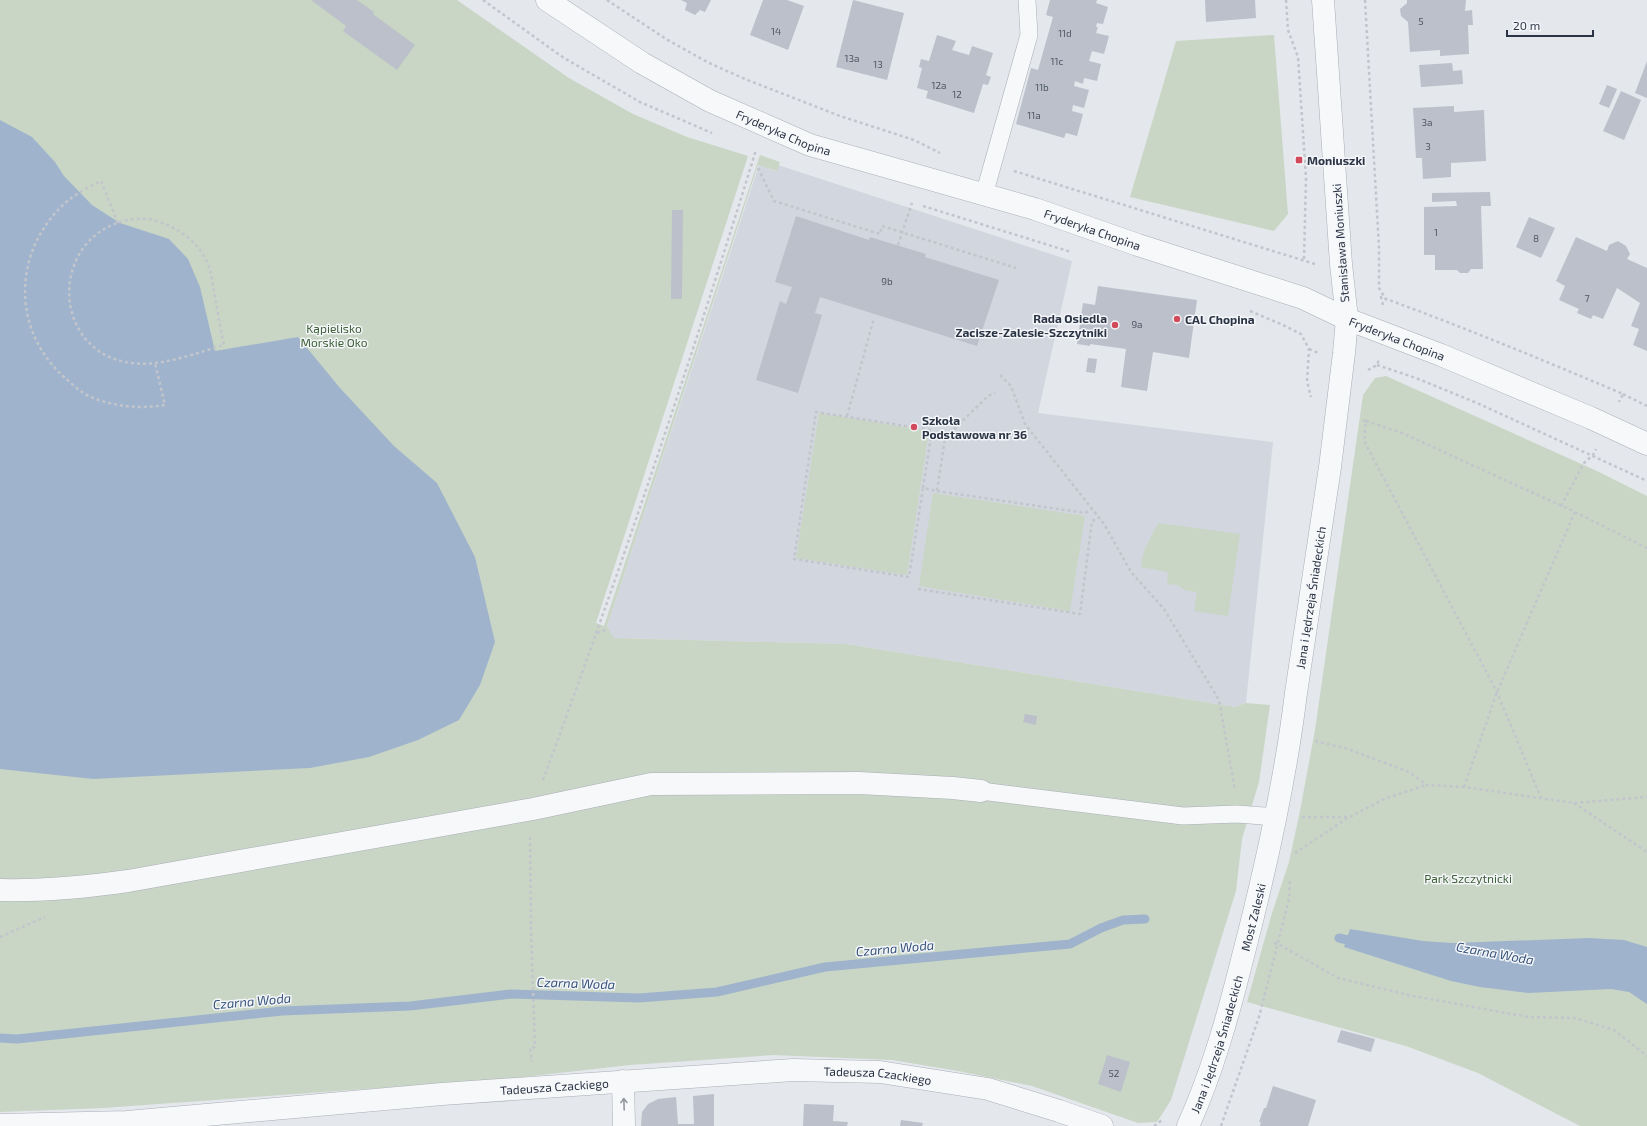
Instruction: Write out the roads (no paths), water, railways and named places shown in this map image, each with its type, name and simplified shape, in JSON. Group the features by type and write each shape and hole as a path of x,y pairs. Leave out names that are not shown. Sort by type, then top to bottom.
{"street":[{"name":"Fryderyka Chopina","path":"547,0 642,63 710,101 810,145 1035,209 1138,245 1270,286 1303,298 1347,319 1441,355 1590,418 1647,444"},
{"name":"Stanisława Moniuszki","path":"1323,0 1341,264 1347,319"},
{"name":"Jana i Jędrzeja Śniadeckich","path":"1264,874 1285,817 1296,693 1337,416 1347,319"},
{"path":"0,890 96,886 128,881 533,809 651,784 858,783 981,791"},
{"name":"Most Zaleski","path":"1242,960 1264,874"},
{"name":"Jana i Jędrzeja Śniadeckich","path":"1188,1126 1216,1051 1242,960"},
{"name":"Tadeusza Czackiego","path":"0,1125 128,1122 442,1094 792,1070 880,1072 988,1090 1059,1111 1102,1126"},
{"path":"623,1081 624,1126"}],"lane":[{"path":"984,195 1029,35 1027,0"},
{"path":"981,791 1183,816 1237,814 1285,817"}],"water":[{"path":"0,120 32,137 55,162 64,176 92,205 120,223 169,239 188,259 200,287 215,351 298,337 340,388 394,446 437,483 475,557 495,642 480,685 459,720 418,740 369,757 310,768 93,779 0,769"},
{"path":"1350,929 1423,941 1453,943 1589,938 1624,940 1647,947 1647,1004 1629,992 1611,989 1528,993 1480,987 1451,981 1344,947"}],"waterway":[{"name":"Czarna Woda","path":"0,1038 17,1039 282,1011 410,1006 511,994 639,998 717,992 825,967 1070,944 1101,928 1123,920 1145,919"},
{"name":"Czarna Woda","path":"1339,938 1357,942"}],"place":[{"name":"Moniuszki","path":"1299,160"},
{"name":"CAL Chopina","path":"1177,319"},
{"name":"Rada Osiedla Zacisze-Zalesie-Szczytniki","path":"1115,325"},
{"name":"Szkoła Podstawowa nr 36","path":"914,427"}],"park label":[{"name":"Kąpielisko Morskie Oko","path":"334,335"},
{"name":"Park Szczytnicki","path":"1468,878"}]}
